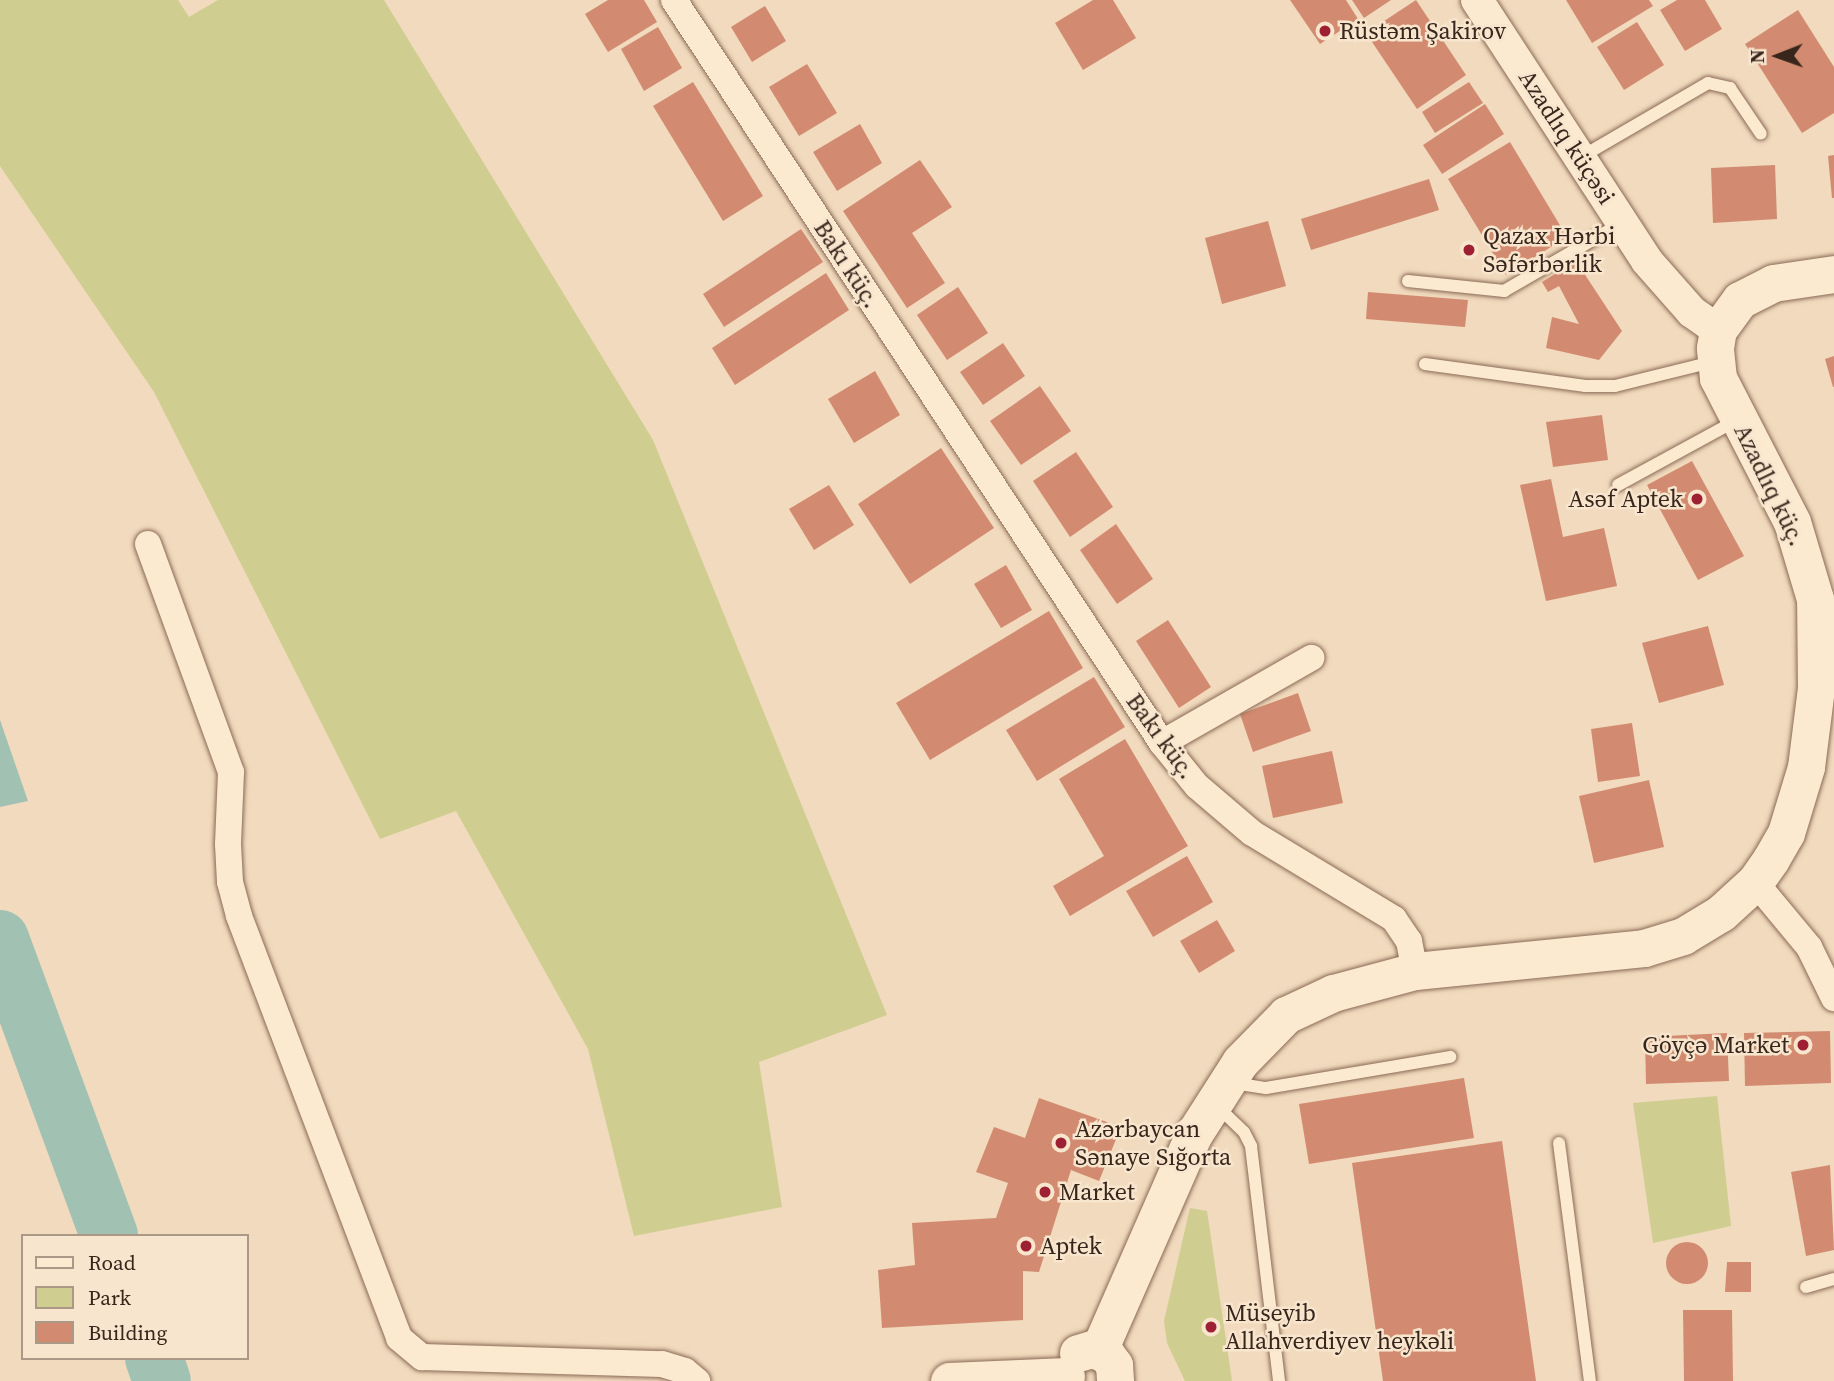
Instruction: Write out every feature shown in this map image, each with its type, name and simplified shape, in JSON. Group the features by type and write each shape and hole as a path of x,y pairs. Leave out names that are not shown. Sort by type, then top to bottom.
{"main road":[{"path":"1717,346 1740,300 1756,290 1773,283 1834,274"},
{"name":"Azadlıq küç.","path":"1415,971 1644,948 1683,936 1721,913 1755,882 1786,832 1806,767 1816,688 1817,630 1808,565 1792,522 1718,378 1717,346"},
{"path":"949,1381 1067,1379 1073,1356 1085,1350 1107,1366 1172,1176 1222,1088 1266,1032 1305,1003 1415,971"}],"street":[{"name":"Bakı küç.","path":"674,0 1162,743 1197,786 1252,833 1394,919 1409,941 1415,971"},
{"name":"Azadlıq küçəsi","path":"1477,0 1667,288 1717,346"},
{"path":"148,544 231,772 229,869 239,916 399,1338 422,1357 662,1364 685,1371 697,1381"},
{"path":"1162,743 1311,658"},
{"path":"1755,882 1810,947 1834,998"}],"lane":[{"path":"1581,157 1708,83 1730,88 1761,134"},
{"path":"1408,281 1504,291 1622,222"},
{"path":"1424,364 1585,386 1615,386 1646,382 1717,346"},
{"path":"1618,485 1738,419"},
{"path":"1279,1381 1251,1146 1222,1088 1246,1085 1266,1088 1450,1057"},
{"path":"1559,1143 1590,1381"},
{"path":"1806,1287 1834,1279"}],"green space":[{"path":"0,0 178,0 189,17 218,0 384,0 653,440 887,1015 759,1062 782,1207 634,1236 588,1049 456,811 380,839 154,392 0,166"},
{"path":"1717,1096 1731,1226 1653,1243 1633,1103"},
{"path":"1190,1208 1207,1211 1232,1381 1185,1381 1167,1343 1164,1321"}],"shaded area":[{"path":"0,720 28,801 0,807"}],"building":[{"path":"608,0 644,0 657,22 608,52 585,14"},
{"path":"1093,0 1113,0 1136,38 1083,70 1055,23"},
{"name":"Rüstəm Şakirov","path":"1290,0 1346,0 1358,19 1320,44"},
{"path":"1352,0 1391,0 1364,18"},
{"path":"1416,0 1466,75 1417,109 1366,33"},
{"path":"1566,0 1649,0 1653,6 1592,43"},
{"path":"1677,0 1705,0 1722,29 1685,51 1660,10"},
{"path":"765,6 786,41 752,62 731,27"},
{"path":"1798,10 1834,67 1834,113 1802,133 1745,44"},
{"path":"1637,22 1664,65 1624,90 1597,47"},
{"path":"658,27 682,68 644,91 621,49"},
{"path":"807,64 837,113 799,136 769,87"},
{"path":"693,82 763,196 723,221 653,106"},
{"path":"1469,82 1483,103 1435,133 1422,112"},
{"path":"1485,104 1504,134 1442,174 1423,145"},
{"path":"860,124 882,163 837,191 813,152"},
{"path":"1510,142 1567,237 1506,275 1448,179"},
{"path":"1834,155 1834,198 1832,198 1828,156"},
{"path":"920,160 952,207 912,233 945,283 907,308 843,211"},
{"path":"1775,165 1777,219 1713,223 1711,168"},
{"path":"1429,179 1439,210 1311,250 1301,219"},
{"path":"1268,221 1286,286 1222,304 1205,238"},
{"path":"801,229 823,262 724,327 703,294"},
{"path":"1576,261 1622,331 1599,360 1546,348 1552,317 1579,324 1559,286 1548,292 1542,282"},
{"path":"826,273 849,310 735,385 712,348"},
{"path":"958,287 988,333 947,360 917,315"},
{"path":"1368,292 1468,300 1465,327 1366,319"},
{"path":"1003,343 1025,376 983,405 960,372"},
{"path":"1834,356 1834,387 1833,387 1825,359"},
{"path":"875,371 900,415 854,443 828,399"},
{"path":"1040,386 1071,431 1021,465 990,421"},
{"path":"1602,415 1608,460 1553,467 1546,422"},
{"path":"941,448 994,528 910,584 858,504"},
{"path":"1076,452 1113,507 1070,537 1033,481"},
{"path":"1692,461 1744,556 1698,580 1647,485"},
{"path":"1551,479 1563,537 1604,528 1617,586 1546,601 1520,485"},
{"path":"829,485 854,525 814,550 789,509"},
{"path":"1116,524 1153,579 1117,604 1080,550"},
{"path":"1006,565 1032,610 1001,628 974,584"},
{"path":"1049,611 1083,668 930,760 896,703"},
{"path":"1168,620 1211,687 1179,708 1136,641"},
{"path":"1708,626 1724,685 1659,703 1642,643"},
{"path":"1094,677 1125,727 1037,781 1006,730"},
{"path":"1298,693 1311,731 1253,752 1240,714"},
{"path":"1632,723 1640,776 1598,782 1591,729"},
{"path":"1125,739 1188,846 1070,916 1053,886 1104,856 1059,779"},
{"path":"1332,751 1343,803 1273,818 1262,766"},
{"path":"1649,780 1664,847 1594,863 1579,796"},
{"path":"1187,856 1213,902 1153,937 1126,891"},
{"path":"1217,920 1235,951 1199,973 1180,941"},
{"path":"1830,1031 1831,1083 1745,1086 1744,1033"},
{"path":"1727,1033 1729,1081 1646,1084 1645,1037"},
{"path":"1464,1078 1474,1138 1309,1164 1299,1104"},
{"path":"1039,1098 1121,1127 1099,1181 1071,1170 1039,1272 1023,1271 1023,1320 882,1328 878,1270 915,1265 912,1223 996,1218 1008,1183 976,1172 994,1127 1025,1138"},
{"path":"1502,1141 1536,1381 1383,1381 1352,1163"},
{"path":"1830,1165 1834,1250 1806,1256 1791,1172"},
{"path":"1687,1242 1702,1248 1708,1263 1702,1278 1687,1284 1672,1278 1666,1263 1672,1248"},
{"path":"1727,1262 1751,1262 1751,1292 1725,1292"},
{"path":"1683,1310 1732,1310 1733,1381 1684,1381"}],"waterway":[{"path":"0,939 108,1234"},
{"path":"155,1360 162,1381"}],"place":[{"name":"Rüstəm Şakirov","path":"1325,31"},
{"name":"Qazax Hərbi Səfərbərlik","path":"1469,250"},
{"name":"Asəf Aptek","path":"1697,499"},
{"name":"Göyçə Market","path":"1803,1045"},
{"name":"Azərbaycan Sənaye Sığorta","path":"1061,1143"},
{"name":"Market","path":"1045,1192"},
{"name":"Aptek","path":"1026,1246"},
{"name":"Müseyib Allahverdiyev heykəli","path":"1211,1327"}]}
